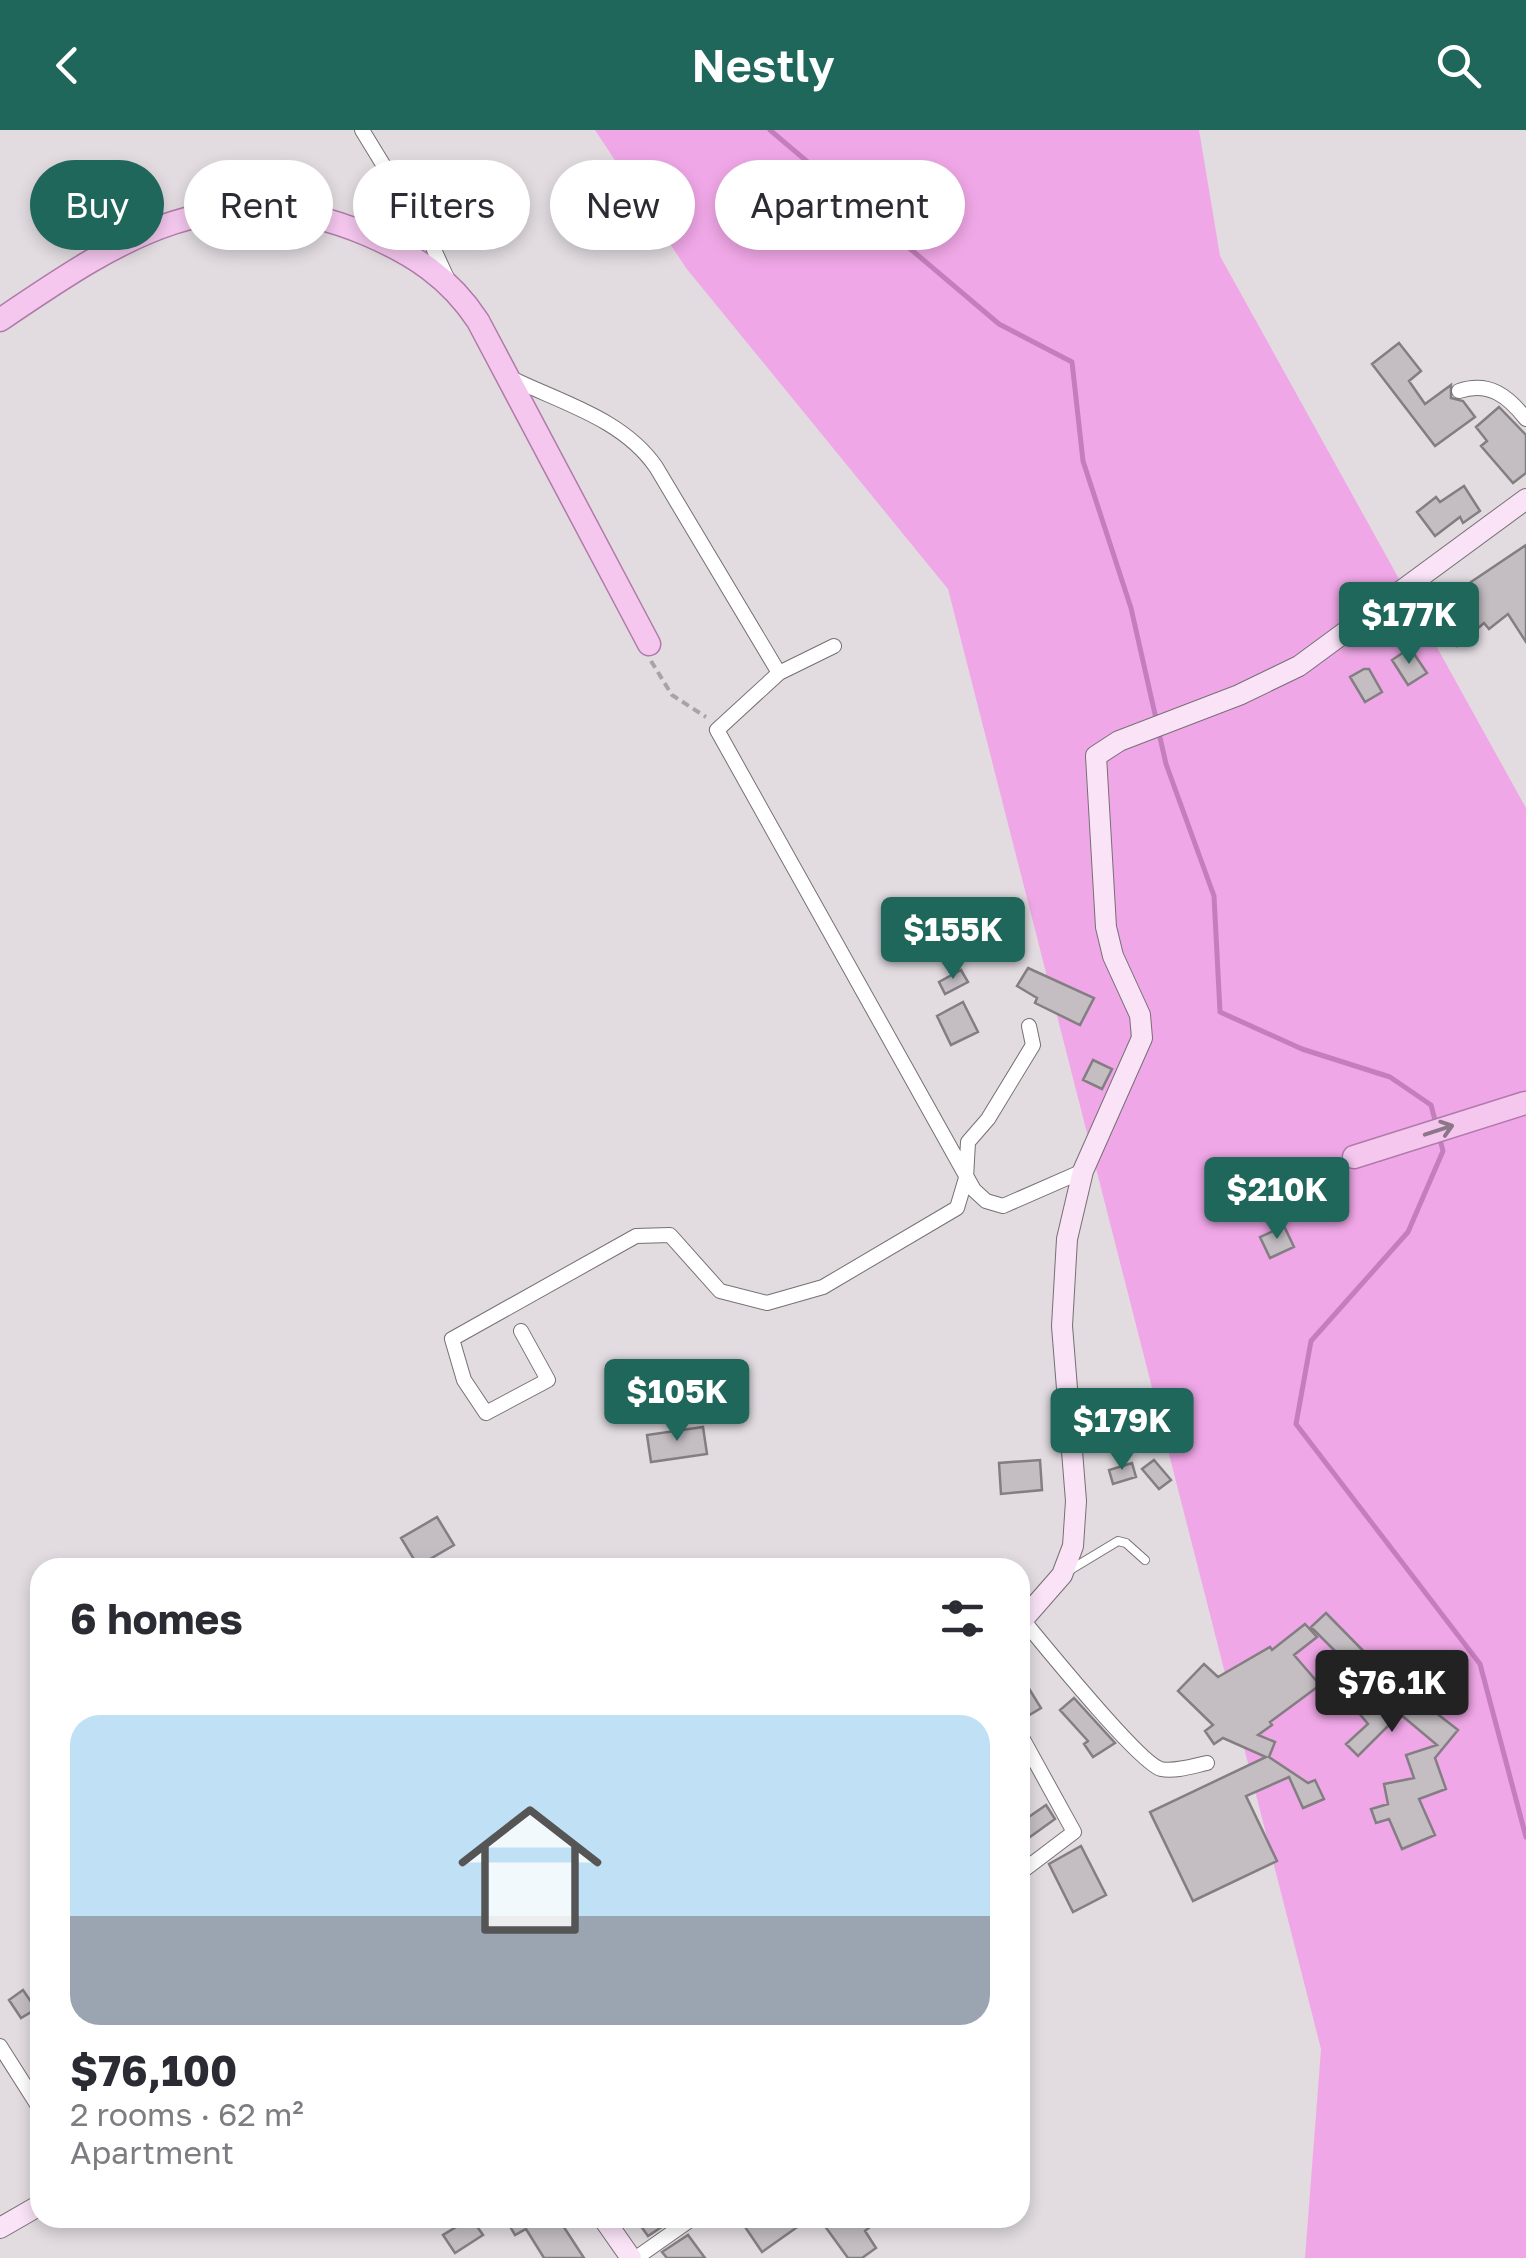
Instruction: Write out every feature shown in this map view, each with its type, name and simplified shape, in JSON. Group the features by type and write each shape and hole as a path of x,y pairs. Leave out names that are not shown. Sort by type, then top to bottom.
{"main road":[{"path":"0,320 143,234 192,215 222,209 287,210 331,221 392,246 449,284 478,321 649,644"},
{"path":"1030,1612 1062,1575 1073,1546 1076,1501 1062,1326 1063,1266 1070,1217 1083,1171 1142,1038 1140,1015 1108,941 1096,756 1119,741 1239,696 1299,666 1526,498"},
{"path":"1354,1157 1525,1102"},
{"path":"0,2228 30,2211"},
{"path":"610,2228 633,2258"}],"street":[{"path":"362,130 432,243 449,284"},
{"path":"510,377 616,427 637,442 780,673"},
{"path":"1459,391 1472,386 1490,388 1505,396 1526,419"},
{"path":"834,646 780,673 718,730 966,1178 986,1202 1003,1206 1083,1171"},
{"path":"521,1331 548,1380 486,1413 464,1380 452,1339 636,1236 670,1234 720,1291 767,1302 822,1287 956,1208 966,1178 968,1142 988,1119 1033,1045 1029,1026"},
{"path":"1030,1632 1150,1764 1176,1769 1207,1763"},
{"path":"1030,1751 1074,1826 1074,1832 1030,1866"},
{"path":"0,2046 30,2093"},
{"path":"633,2258 678,2228"}],"lane":[{"path":"1062,1575 1118,1541 1145,1560"}],"path":[{"path":"649,644 645,649 672,694 705,716 718,730"}],"shaded area":[{"path":"595,130 1199,130 1220,256 1526,808 1526,2258 1305,2258 1321,2049 948,589 674,250 695,250 695,160 615,160"}],"building":[{"path":"1399,343 1421,371 1409,381 1425,404 1451,385 1451,398 1463,401 1475,417 1435,446 1372,364"},
{"path":"1499,407 1526,435 1526,473 1513,483 1481,446 1487,441 1476,427"},
{"path":"1464,486 1480,511 1463,523 1460,517 1435,536 1417,512 1436,497 1440,502"},
{"path":"1526,545 1526,642 1508,614 1489,629 1484,623 1457,646 1438,624 1466,600 1464,597 1473,590 1468,584"},
{"path":"1410,648 1427,673 1408,685 1392,660"},
{"path":"1369,669 1382,692 1365,702 1350,677"},
{"path":"1028,968 1094,998 1080,1025 1035,1003 1037,998 1017,986"},
{"path":"961,970 968,982 945,994 939,982"},
{"path":"963,1002 978,1032 951,1045 937,1016"},
{"path":"1093,1060 1112,1069 1102,1089 1083,1080"},
{"path":"1284,1226 1294,1247 1270,1258 1260,1237"},
{"path":"703,1427 707,1454 651,1462 647,1435"},
{"path":"1040,1460 1042,1490 1001,1494 999,1463"},
{"path":"1154,1460 1171,1480 1159,1489 1142,1469"},
{"path":"1132,1463 1136,1477 1113,1484 1109,1470"},
{"path":"437,1517 454,1545 432,1558 413,1558 401,1538"},
{"path":"1326,1613 1385,1673 1458,1730 1435,1758 1446,1789 1419,1799 1435,1835 1402,1849 1389,1819 1376,1823 1371,1809 1388,1804 1384,1784 1414,1778 1406,1755 1437,1745 1400,1714 1358,1756 1346,1744 1368,1724 1342,1693 1361,1677 1311,1627"},
{"path":"1305,1624 1317,1637 1294,1655 1320,1685 1258,1735 1275,1742 1269,1757 1308,1783 1315,1780 1324,1799 1303,1808 1289,1777 1246,1796 1277,1861 1193,1901 1150,1812 1266,1757 1223,1738 1214,1744 1205,1731 1213,1725 1178,1691 1204,1664 1218,1677 1270,1647 1272,1650"},
{"path":"1030,1690 1041,1708 1030,1715"},
{"path":"1074,1698 1115,1743 1093,1757 1084,1744 1088,1741 1060,1710"},
{"path":"1046,1805 1055,1819 1030,1837 1030,1816"},
{"path":"1081,1846 1106,1895 1073,1912 1049,1864"},
{"path":"23,1990 30,2000 30,2013 21,2018 9,2000"},
{"path":"455,2228 478,2228 483,2235 455,2253 443,2235"},
{"path":"511,2228 564,2228 584,2258 544,2258 526,2229 515,2235"},
{"path":"642,2228 660,2228 648,2236"},
{"path":"746,2228 796,2228 762,2252"},
{"path":"826,2228 869,2228 865,2231 876,2248 862,2258 848,2258"},
{"path":"688,2235 705,2258 667,2258 662,2252"}],"waterway":[{"path":"770,130 999,324 1072,362 1083,461 1131,608 1157,723"},
{"path":"1159,733 1166,764 1214,896 1220,1012 1302,1049 1390,1077 1431,1105 1436,1124"},
{"path":"1440,1139 1443,1151 1408,1232 1311,1341 1296,1424 1480,1664 1526,1837"}]}
